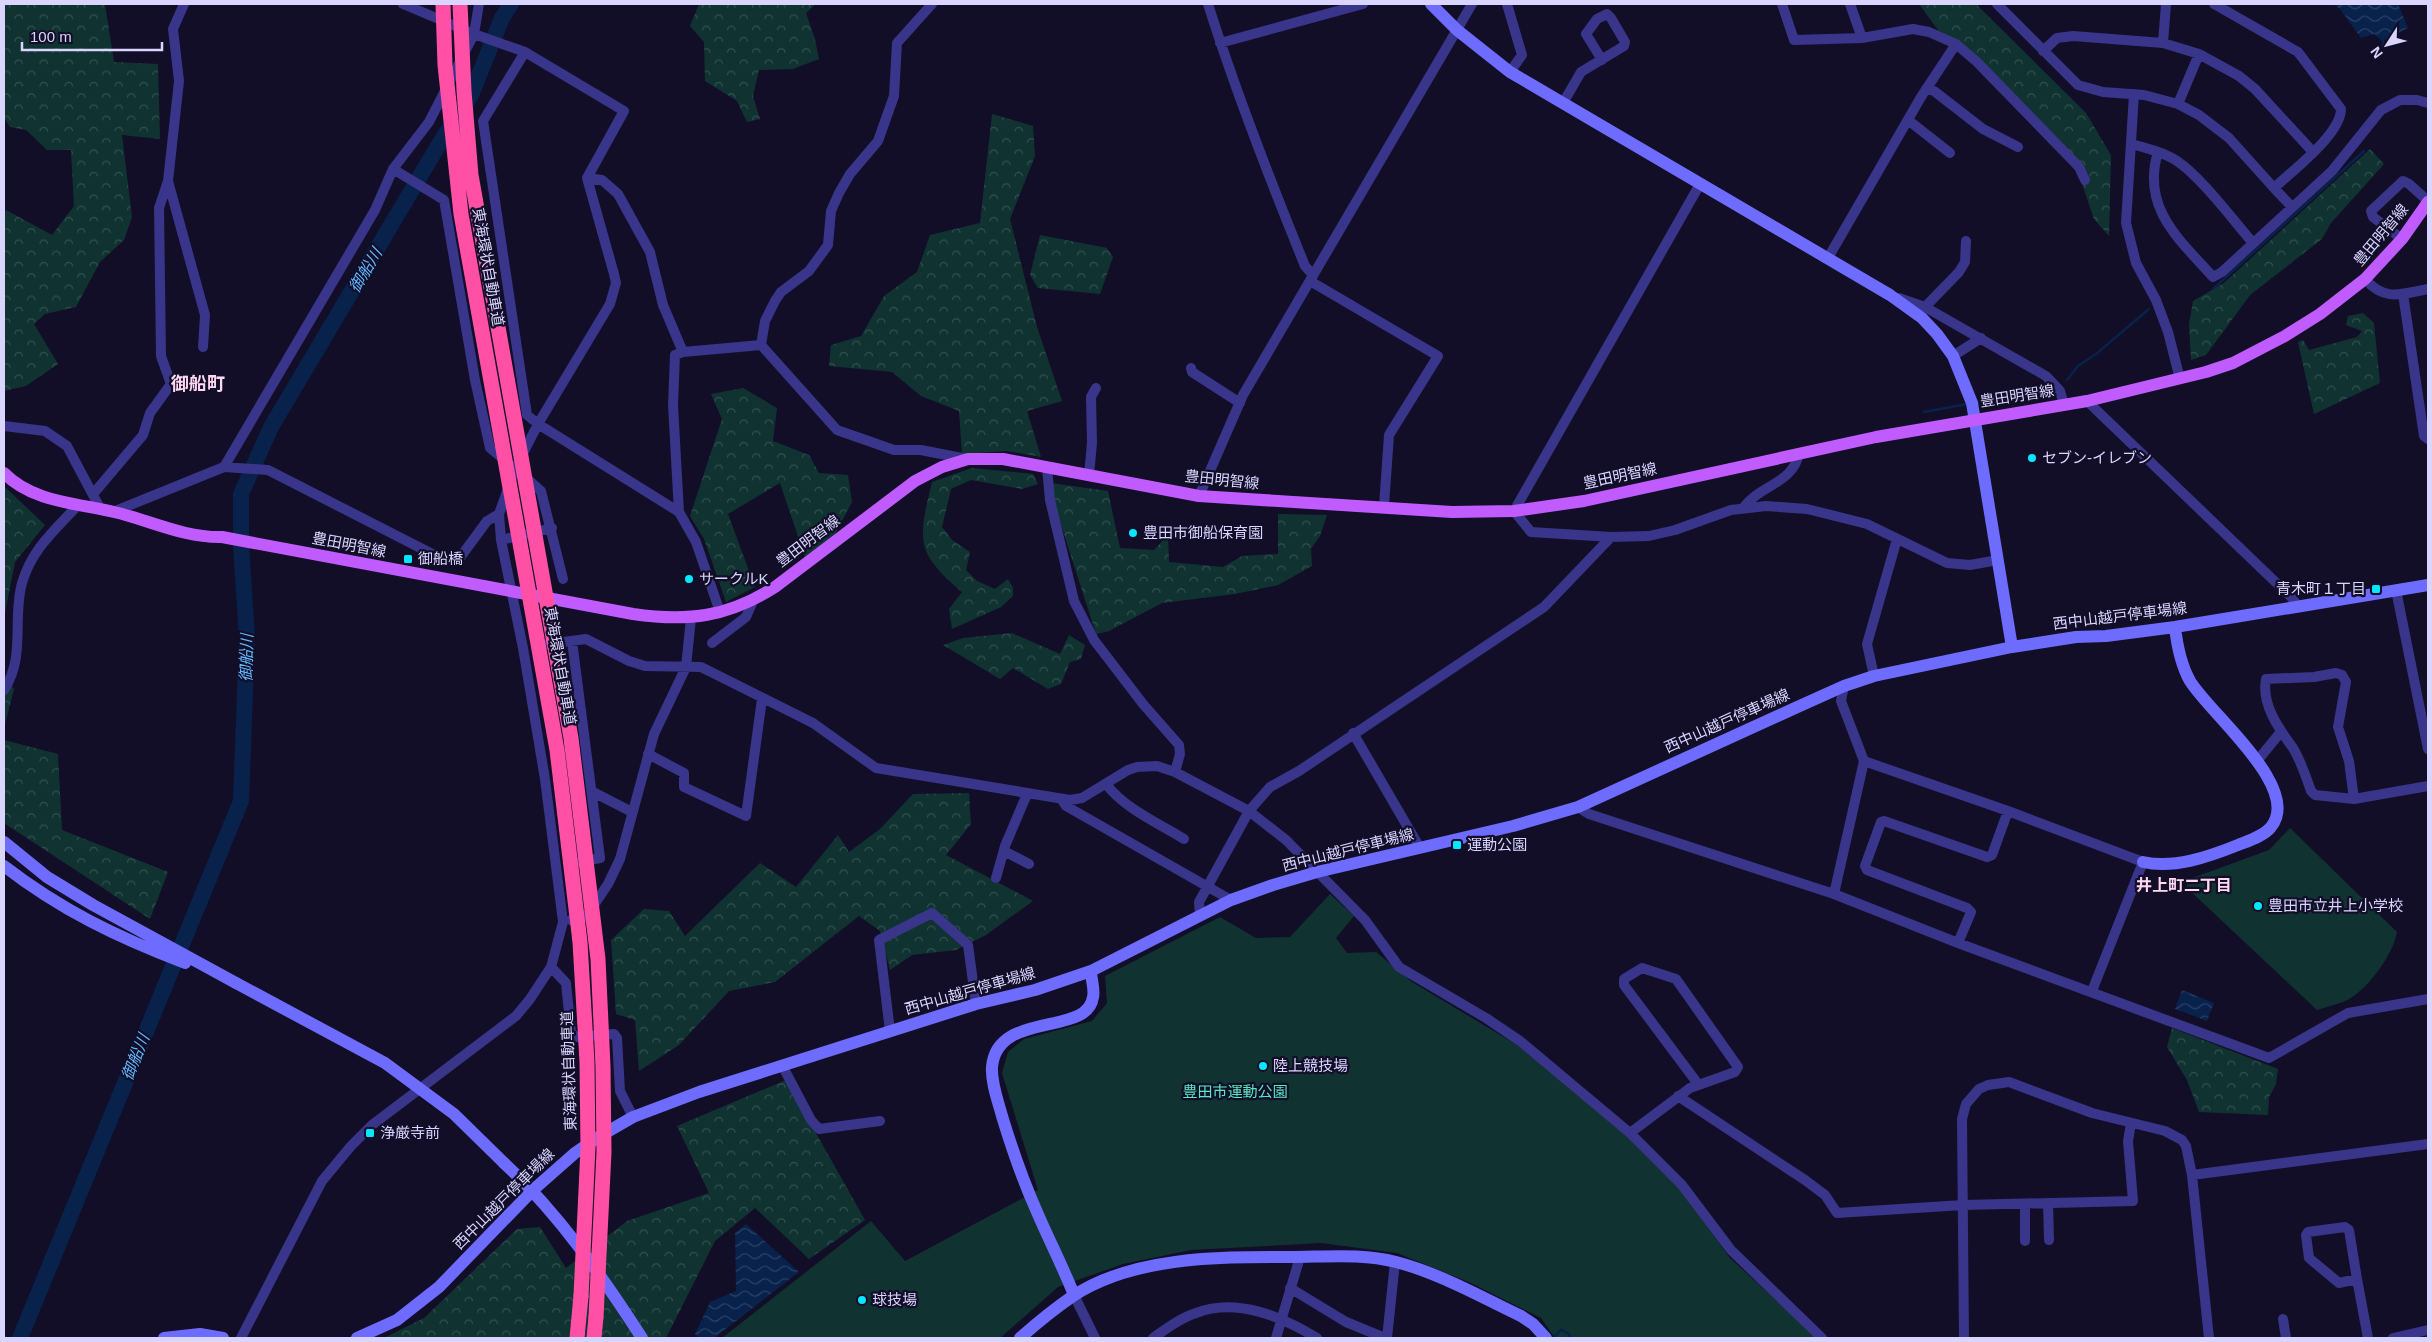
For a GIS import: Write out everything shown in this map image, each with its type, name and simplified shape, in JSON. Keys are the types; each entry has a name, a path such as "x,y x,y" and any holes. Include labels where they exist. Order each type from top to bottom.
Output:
{"highway":[{"name":"東海環状自動車道","path":"443,4 445,65 461,214 557,750 580,942 587,1062 588,1148 581,1296 577,1338"},
{"name":"東海環状自動車道","path":"460,4 464,91 471,175 570,728 598,959 603,1066 604,1152 594,1338"}],"main road":[{"name":"豊田明智線","path":"4,473 20,486 41,496 77,506 107,511 176,531 222,537 633,614 664,618 692,618 720,612 753,601 775,587 915,481 942,467 968,460 1003,459 1199,496 1384,506 1452,512 1514,511 1584,501 1799,453 1976,419 2087,401 2180,379 2233,363 2320,314 2365,279 2402,239 2428,201"}],"street":[{"path":"94,493 144,435 150,413 172,384 162,356 159,208 168,181 179,81 172,29 184,4"},
{"path":"241,1338 322,1181 351,1146 380,1119 516,1016 530,1000 551,967 563,922 545,779 523,648 501,540 499,514 515,469 538,424 610,304 614,292 614,274 587,178 624,111 525,52 477,35 429,9 403,4"},
{"path":"224,467 396,171 429,122 477,35 479,4"},
{"path":"761,345 765,321 778,296 809,271 828,245 831,235 831,211 839,193 850,174 878,141 892,103 896,87 895,57 897,43 932,4"},
{"path":"1208,4 1220,43 1301,258 1311,278 1438,356 1388,436 1384,506"},
{"path":"1220,43 1363,4"},
{"path":"1431,4 1457,30 1510,72 1890,294 1922,318 1937,334 1952,356 1972,402 2012,647"},
{"path":"1199,496 1240,403 1472,4"},
{"path":"1507,4 1522,55 1510,72"},
{"path":"1782,4 1794,40 1862,38 1913,29 1929,32 1956,44 2079,168 2085,180"},
{"path":"1850,4 1862,38"},
{"path":"1997,4 2072,80 2084,88 2103,92 2134,94 2178,104 2199,116 2229,138 2292,208"},
{"path":"2163,43 2166,4"},
{"path":"2214,4 2298,52 2341,109 2341,118 2313,152 2274,188"},
{"path":"2043,50 2057,38 2073,36 2163,43 2199,54 2239,76 2255,89 2313,152"},
{"path":"1828,258 1926,89 1956,44"},
{"path":"525,52 483,121 527,415 538,424 679,512"},
{"path":"2178,104 2199,54"},
{"path":"1562,102 1581,72 1602,60"},
{"path":"1926,89 1934,91 1983,129 2018,147"},
{"path":"2134,94 2126,223 2136,263 2156,300 2168,332 2180,379"},
{"path":"2158,152 2154,176 2159,208 2172,232 2213,277 2222,272 2332,171 2381,110 2400,100 2417,100 2428,103"},
{"path":"1908,120 1950,153"},
{"path":"2130,144 2158,152 2178,161 2192,174 2253,243"},
{"path":"396,171 444,200 490,448 541,491 552,528 563,579"},
{"path":"587,178 602,180 618,194 650,252 663,305 683,352"},
{"path":"168,181 205,315 203,347"},
{"path":"2402,239 2373,217 2371,211 2403,182 2409,184 2428,201"},
{"path":"1700,184 1514,511 1530,532 1611,537 1649,536 1675,530 1709,517 1743,508 1766,506 1802,509 1842,516 1866,524 1947,563 1970,565 1998,560"},
{"path":"451,233 497,217"},
{"path":"1925,308 1959,272 1965,262 1966,241"},
{"path":"2365,279 2375,290 2382,294 2402,294 2428,289"},
{"path":"1890,294 1925,308 2046,376 2060,391 2064,405"},
{"path":"2402,294 2424,436 2428,439"},
{"path":"1952,356 1981,338"},
{"path":"720,612 696,542 679,512 672,405 675,355 683,352 761,345"},
{"path":"761,345 837,430 894,450 921,450 968,460"},
{"path":"1191,368 1192,372 1240,403"},
{"path":"476,380 521,373"},
{"path":"1089,475 1092,443 1091,396 1096,388"},
{"path":"2087,401 2299,606"},
{"path":"4,426 45,430 68,446 94,493 107,511 224,467 268,470 444,560 459,559 487,520 499,514"},
{"path":"1743,508 1750,498 1793,471 1799,453"},
{"path":"1047,468 1050,500 1074,601 1094,640 1142,704 1179,745 1180,754 1175,772"},
{"path":"4,690 13,676 22,584 33,554 77,506"},
{"path":"501,540 552,528"},
{"path":"1200,915 1199,902 1207,886 1249,811 1270,787 1299,772 1354,733 1544,608 1611,537"},
{"path":"1874,676 1867,644 1898,539"},
{"name":"西中山越戸停車場線","path":"357,1338 397,1320 439,1287 534,1190 575,1153 600,1136 634,1118 699,1092 976,1004 1035,990 1091,971 1231,900 1318,872 1513,826 1578,807 1844,686 1874,676 2012,647 2076,637 2106,636 2175,627 2428,585"},
{"path":"2396,590 2428,749"},
{"path":"712,643 746,617 753,601"},
{"path":"563,922 586,917 608,884 620,859 648,754 661,716 686,667 692,618"},
{"path":"1864,761 2008,811 2142,862 2169,865 2233,847 2270,829 2279,808 2277,797 2268,777 2257,761 2190,680 2177,646 2175,627"},
{"path":"523,648 586,639 629,662 645,666 701,667 715,672 762,699 813,723 876,768 1062,800 1082,798 1137,767 1157,766 1175,772 1249,811 1286,840 1366,920 1399,967 1486,1018 1520,1041 1630,1133 1682,1184 1731,1250 1822,1338"},
{"path":"557,866 600,858 593,792 589,776 572,641"},
{"path":"2354,799 2349,762 2341,743 2338,727 2346,682 2342,675 2336,673 2314,677 2266,679 2264,688 2274,722 2280,733 2293,748 2311,791 2315,795 2354,799 2428,786"},
{"path":"1834,894 1864,761 1841,702 1844,686"},
{"path":"648,754 684,773 684,787 746,816 762,699"},
{"path":"1354,733 1420,848"},
{"path":"2257,761 2280,733"},
{"path":"545,779 589,776"},
{"path":"1106,784 1112,792 1139,812 1184,839"},
{"path":"593,792 632,812"},
{"path":"996,878 1004,851 1027,794"},
{"path":"1062,800 1066,806 1231,900"},
{"path":"1578,807 1589,814 1834,894 1958,943 2269,1058 2348,1013 2428,999"},
{"path":"1958,943 1971,912 1967,908 1867,870 1865,866 1881,822 1884,821 1987,857 1992,855 2008,811"},
{"path":"4,842 47,877 151,944"},
{"path":"1004,851 1029,864"},
{"path":"2092,991 2142,862"},
{"path":"4,866 69,912 151,944 236,983 385,1063 454,1114 534,1190 618,1301 642,1338"},
{"path":"890,1031 879,940 932,913 968,946 976,1004"},
{"path":"551,967 566,983 571,1034 576,1037 614,1034 617,1038 620,1091 634,1118"},
{"path":"1630,1133 1678,1096 1698,1084 1735,1072 1738,1067 1676,979 1642,968 1624,979 1624,985 1698,1084"},
{"path":"1091,971 1094,997 1090,1005 1083,1012 1072,1018 1018,1032 1000,1046 992,1068 995,1089 1013,1154 1074,1295 1095,1338"},
{"path":"782,1065 812,1120 819,1129 880,1121"},
{"path":"1964,1338 1961,1130 1963,1111 1970,1099 1984,1087 2009,1082 2092,1112 2165,1131 2182,1140 2186,1146 2192,1175 2209,1338"},
{"path":"1678,1096 1825,1195 1838,1212 1963,1205 2133,1202 2128,1141 2131,1123"},
{"path":"2192,1175 2428,1144"},
{"path":"2048,1203 2049,1240"},
{"path":"2025,1204 2025,1242"},
{"path":"2357,1279 2339,1283 2308,1258 2306,1235 2308,1232 2345,1227 2349,1230 2368,1338"},
{"path":"1020,1338 1074,1295 1108,1279 1159,1264 1211,1257 1347,1256 1395,1262 1439,1277 1521,1316 1533,1324 1546,1338"},
{"path":"1276,1338 1300,1257"},
{"path":"1290,1288 1346,1322 1386,1338 1395,1262"},
{"path":"1152,1338 1182,1319 1210,1309 1236,1308 1281,1318 1317,1338"},
{"path":"2283,1320 2286,1338"},
{"path":"2393,1338 2428,1330"},
{"path":"164,1338 200,1334 223,1338"}],"green space":[{"path":"4,4 105,4 114,62 158,64 160,139 122,135 132,217 124,240 100,262 76,307 45,314 34,324 58,364 26,386 4,391 4,212 6,210 52,235 74,206 71,150 47,150 26,130 10,127 4,118"},
{"path":"699,4 816,4 806,13 815,39 819,59 793,69 759,70 753,96 760,119 747,122 737,101 705,81 704,42 690,26"},
{"path":"1919,4 1976,4 2086,113 2111,155 2109,236 2094,219 2075,163 1987,69 1938,30"},
{"path":"992,114 1033,126 1035,156 1010,219 1037,327 1062,401 1027,411 1041,457 1007,451 962,454 959,411 921,396 892,372 829,366 831,345 861,336 884,296 917,272 930,235 980,223"},
{"path":"2370,149 2384,164 2331,223 2322,239 2250,295 2206,355 2191,360 2189,324 2193,301 2224,283"},
{"path":"1040,235 1107,248 1113,257 1100,294 1038,288 1030,275"},
{"path":"2363,313 2374,323 2380,383 2314,414 2298,342 2303,340 2309,350 2357,337 2362,331 2346,325 2348,316"},
{"path":"743,388 777,408 773,441 809,455 819,473 848,475 852,502 835,534 805,557 780,483 728,514 755,587 726,602 704,539 690,516 722,419 711,394"},
{"path":"972,468 1033,474 1038,484 1022,489 971,480 951,489 942,527 952,540 970,552 966,570 977,581 995,589 1008,579 1013,588 1013,596 1001,607 952,629 949,609 962,592 939,571 926,551 923,537 924,521 932,482"},
{"path":"1051,483 1108,491 1120,548 1154,550 1168,535 1169,562 1223,567 1242,556 1278,554 1278,514 1327,515 1320,536 1311,549 1312,566 1278,585 1235,594 1162,603 1109,631 1096,634 1054,503"},
{"path":"4,486 45,525 15,562 4,618"},
{"path":"1012,633 1060,654 1069,635 1085,645 1081,659 1070,662 1061,684 1048,689 1013,668 1000,679 943,645 963,638"},
{"path":"4,674 14,689 4,728"},
{"path":"4,740 58,754 62,830 168,872 150,919 4,823"},
{"path":"969,793 971,824 946,855 1033,901 986,935 956,950 912,955 890,970 880,931 859,916 775,982 729,991 679,1045 639,1071 635,1020 616,1014 611,940 644,909 669,911 685,936 760,863 796,887 838,835 849,852 880,829 913,794"},
{"path":"2290,828 2397,932 2384,962 2361,991 2343,1002 2317,1010 2187,888 2187,880 2269,850"},
{"name":"豊田市運動公園","path":"1330,894 1354,916 1336,938 1347,953 1376,952 1412,982 1517,1045 1632,1137 1685,1195 1729,1257 1817,1338 1555,1338 1541,1318 1471,1283 1397,1253 1321,1243 1191,1250 1123,1264 1058,1287 1000,1338 722,1338 871,1221 905,1261 1038,1190 1002,1073 1008,1052 1024,1039 1092,1021 1107,1003 1105,976 1220,917 1256,938 1290,937"},
{"path":"2172,1028 2278,1069 2276,1084 2269,1097 2268,1115 2199,1112 2187,1080 2167,1047"},
{"path":"786,1080 865,1220 809,1259 755,1208 715,1241 666,1338 384,1338 424,1318 517,1229 540,1227 566,1268 627,1221 709,1193 677,1126"}],"water":[{"path":"2333,4 2398,4 2408,28 2382,41 2374,34 2361,38 2340,9"},
{"path":"2182,990 2214,1003 2207,1021 2175,1009"},
{"path":"746,1224 799,1272 714,1338 699,1338 695,1334 710,1302 736,1291 735,1233"}],"waterway":[{"name":"御船川","path":"20,1338 241,801 247,638 241,545 241,494 271,427 441,141 471,95 502,18 511,4"},
{"path":"2383,38 2383,51"},
{"path":"2213,289 2364,151"},
{"path":"2067,380 2078,366 2096,354 2149,309"},
{"path":"1975,403 2044,392"},
{"path":"1924,412 1967,404"},
{"path":"1553,1338 1561,1330 1568,1333 1571,1338"}],"place":[{"name":"セブン-イレブン","path":"2032,458"},
{"name":"豊田市御船保育園","path":"1133,533"},
{"name":"御船橋","path":"408,559"},
{"name":"サークルK","path":"689,579"},
{"name":"青木町１丁目","path":"2376,589"},
{"name":"運動公園","path":"1457,845"},
{"name":"豊田市立井上小学校","path":"2258,906"},
{"name":"陸上競技場","path":"1263,1066"},
{"name":"浄厳寺前","path":"370,1133"},
{"name":"球技場","path":"862,1300"}],"district":[{"name":"御船町","path":"198,384"},
{"name":"井上町二丁目","path":"2184,885"}]}
